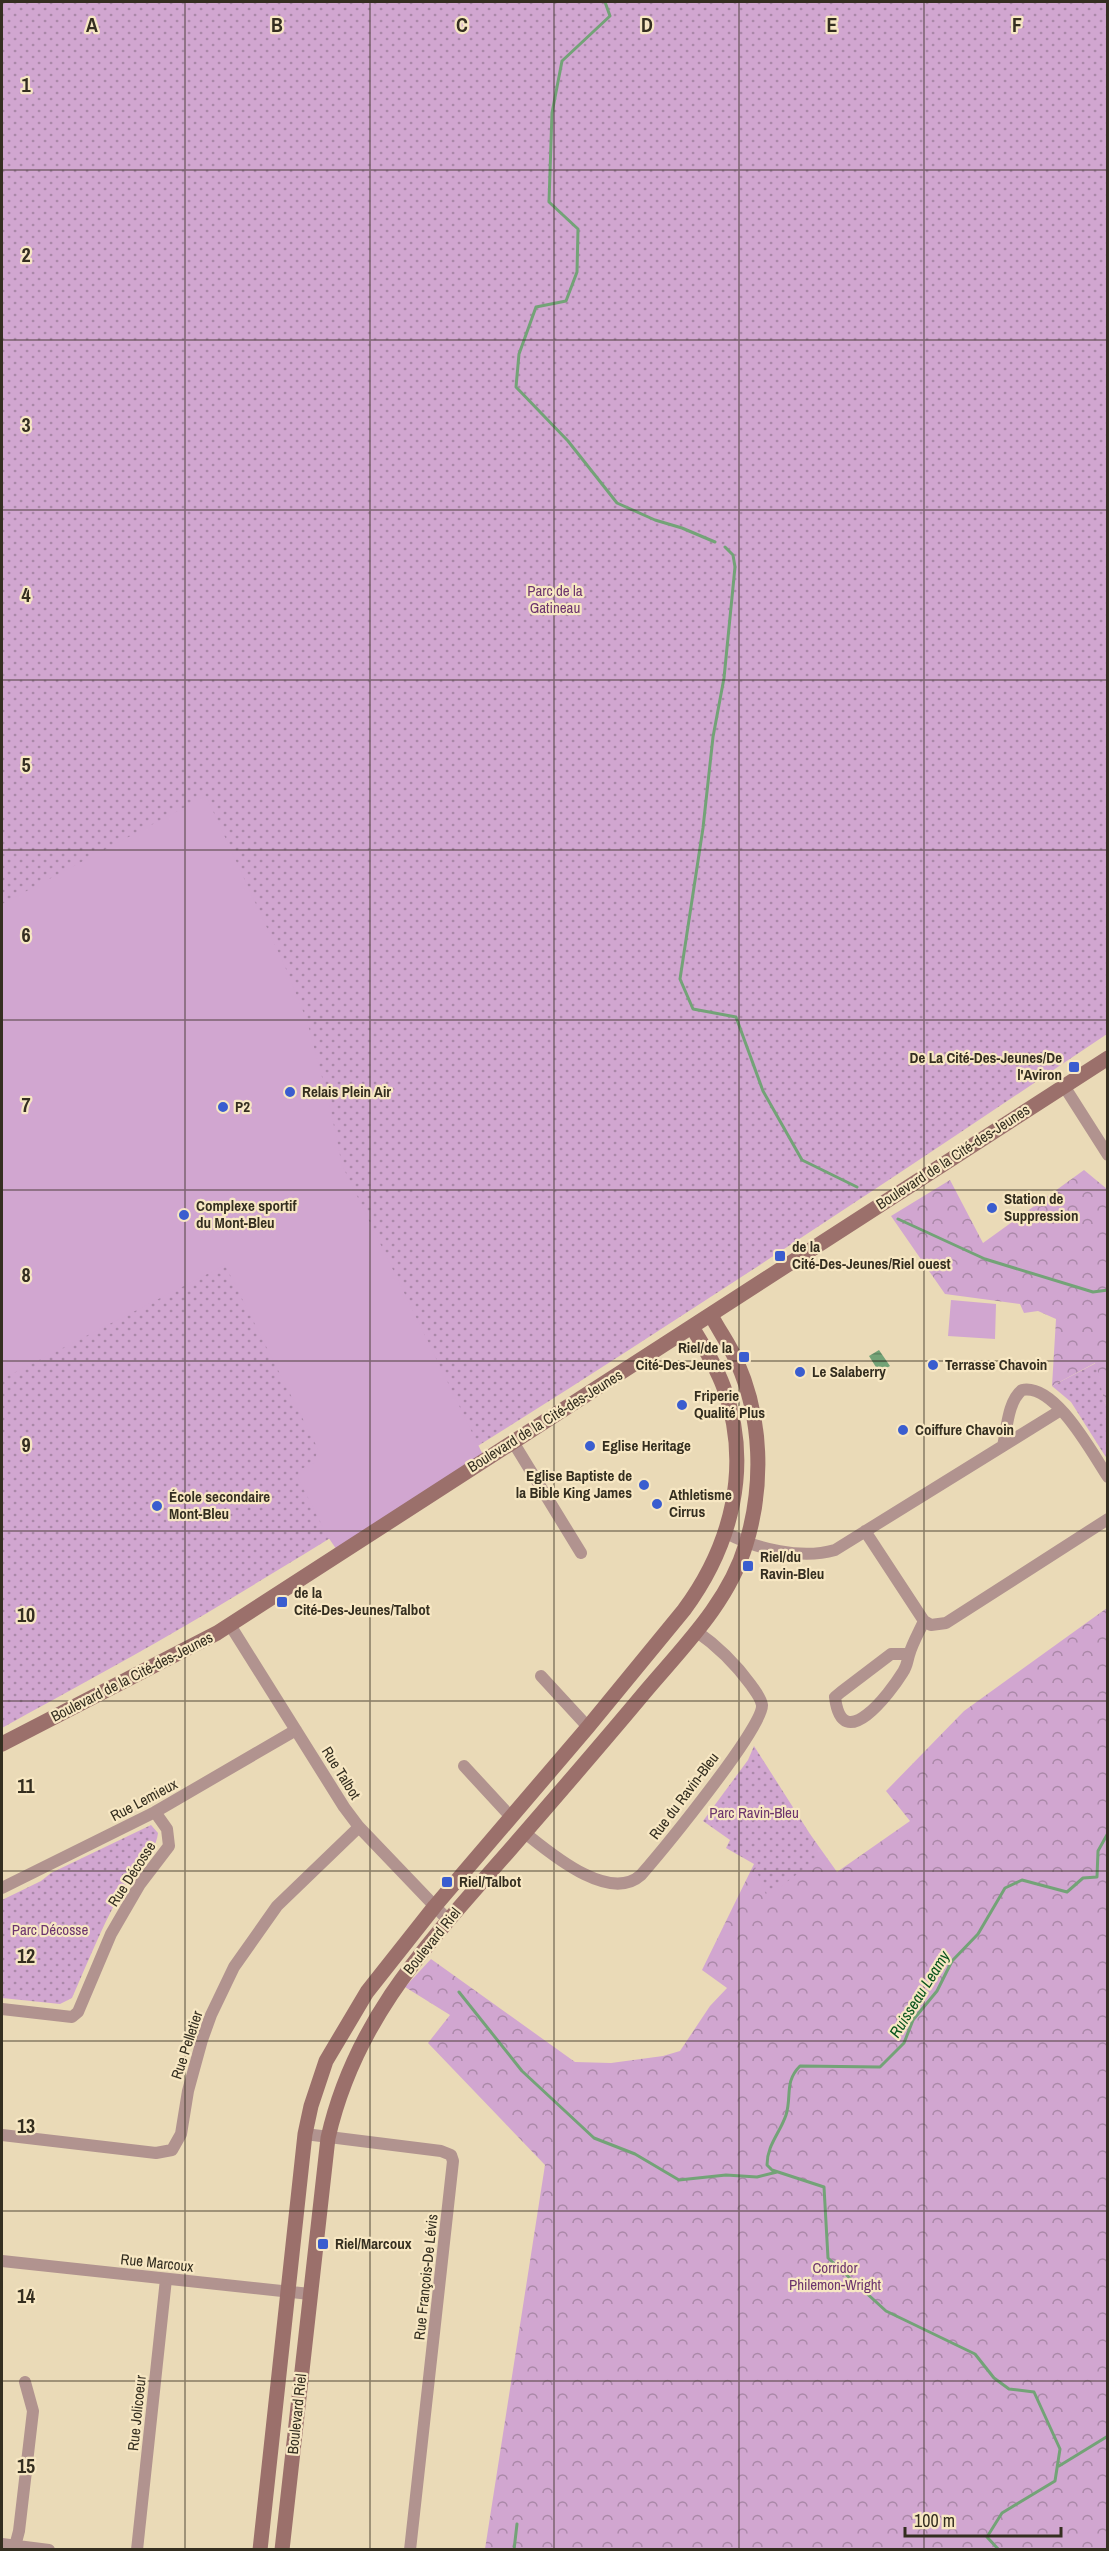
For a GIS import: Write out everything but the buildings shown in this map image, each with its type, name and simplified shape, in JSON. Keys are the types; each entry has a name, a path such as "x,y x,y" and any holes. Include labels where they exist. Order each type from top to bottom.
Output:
{"street":[{"name":"Boulevard de la Cité-des-Jeunes","path":"2,1744 190,1649 230,1625 1107,1058"},
{"path":"1064,1086 1107,1155"},
{"name":"Boulevard Riel","path":"282,2550 328,2138 342,2085 362,2042 394,1989 448,1920 696,1631 726,1589 746,1544 756,1502 758,1476 755,1425 751,1400 737,1361 711,1315"},
{"name":"Boulevard Riel","path":"260,2550 305,2134 317,2085 339,2037 367,1992 435,1906 588,1727 693,1598 717,1557 726,1533 736,1476 734,1423 718,1372 692,1327"},
{"path":"1003,1446 1013,1402 1022,1389 1036,1390 1061,1410 1107,1477"},
{"path":"726,1533 746,1544 812,1554 835,1550 1061,1410"},
{"path":"513,1442 581,1553"},
{"path":"865,1531 924,1621 931,1625 946,1623 1107,1519"},
{"path":"909,1654 891,1654 841,1692 836,1697 840,1716 848,1722 860,1722 867,1716 903,1673 924,1621"},
{"name":"Rue Talbot","path":"230,1625 344,1807 359,1827 448,1920"},
{"name":"Rue du Ravin-Bleu","path":"525,1833 561,1862 578,1872 616,1883 631,1881 641,1875 699,1804 755,1725 762,1711 760,1698 737,1665 728,1655 696,1631"},
{"path":"540,1676 588,1727"},
{"name":"Rue Lemieux","path":"2,1888 155,1812 296,1730"},
{"path":"464,1766 511,1817"},
{"name":"Rue Décosse","path":"2,2009 72,2016 78,2012 111,1935 140,1884 169,1846 167,1829 155,1812"},
{"name":"Rue Pelletier","path":"2,2135 156,2152 172,2150 181,2134 188,2091 201,2040 234,1967 277,1906 359,1827"},
{"name":"Rue François-De Lévis","path":"305,2134 441,2151 450,2155 453,2161 410,2550"},
{"name":"Rue Marcoux","path":"2,2261 310,2294"},
{"name":"Rue Jolicoeur","path":"137,2550 166,2279"},
{"path":"14,2548 19,2531 33,2411 25,2382"},
{"path":"2,2544 14,2548 49,2550"}],"green space":[{"name":"Parc de la Gatineau","path":"2,2 1107,2 1107,1034 885,1183 435,1473 207,1613 2,1728"},
{"name":"Complexe sportif du Mont-Bleu","path":"206,796 286,969 307,1021 330,1107 342,1165 485,1459 339,1553 328,1537 298,1478 299,1470 314,1463 318,1449 225,1265 2,1379 2,904"},
{"path":"1084,1170 1107,1189 1107,1406 1095,1363 1052,1386 1056,1319 1038,1311 1024,1313 1020,1304 945,1294 891,1216 950,1180 983,1243"},
{"path":"951,1300 996,1304 995,1339 948,1336"},
{"path":"1096,1363 1107,1406 1107,1459 1071,1402 1052,1386"},
{"name":"Corridor Philemon-Wright","path":"1107,1608 1107,2549 485,2549 545,2165 428,2043 450,2015 405,1987 431,1959 575,2062 611,2063 663,2056 680,2051 710,2006 727,1988 702,1970 754,1864 810,1834 837,1872 910,1821 886,1791 964,1711"},
{"name":"Parc Ravin-Bleu","path":"754,1746 810,1834 817,1859 767,1897 754,1864 726,1848 730,1840 703,1821 748,1760"},
{"name":"Parc Décosse","path":"151,1825 158,1833 156,1842 148,1858 119,1896 72,1998 60,2004 2,1998 2,1900 41,1881 51,1873"}],"shaded area":[{"path":"879,1350 890,1366 879,1372 869,1356"}],"waterway":[{"path":"605,2 610,16 562,61 552,113 549,202 578,229 577,272 566,301 536,307 519,354 516,387 568,441 617,503 715,542"},
{"path":"725,547 733,555 735,567 724,678 713,737 703,828 680,979 693,1009 736,1017 763,1091 802,1160 857,1187"},
{"path":"898,1219 985,1259 1093,1292 1108,1290"},
{"name":"Ruisseau Leamy","path":"999,2550 987,2537 1002,2513 1055,2481 1060,2449 1034,2392 1009,2389 994,2378 975,2354 886,2311 828,2258 824,2187 772,2170 767,2165 768,2158 771,2145 786,2115 792,2078 800,2066 880,2067 904,2043 913,2020 937,1991 952,1961 978,1934 1005,1888 1022,1880 1067,1892 1083,1878 1097,1877 1098,1851 1108,1833"},
{"path":"459,1992 522,2071 594,2138 635,2154 679,2180 726,2175 757,2177 777,2172"},
{"path":"1059,2466 1108,2436"},
{"path":"514,2550 517,2524"}],"place":[{"name":"De La Cité-Des-Jeunes/De l'Aviron","path":"1074,1067"},
{"name":"Relais Plein Air","path":"290,1092"},
{"name":"P2","path":"223,1107"},
{"name":"Station de Suppression","path":"992,1208"},
{"name":"Complexe sportif du Mont-Bleu","path":"184,1215"},
{"name":"de la Cité-Des-Jeunes/Riel ouest","path":"780,1256"},
{"name":"Riel/de la Cité-Des-Jeunes","path":"744,1357"},
{"name":"Terrasse Chavoin","path":"933,1365"},
{"name":"Le Salaberry","path":"800,1372"},
{"name":"Friperie Qualité Plus","path":"682,1405"},
{"name":"Coiffure Chavoin","path":"903,1430"},
{"name":"Eglise Heritage","path":"590,1446"},
{"name":"Eglise Baptiste de la Bible King James","path":"644,1485"},
{"name":"Athletisme Cirrus","path":"657,1504"},
{"name":"École secondaire Mont-Bleu","path":"157,1506"},
{"name":"Riel/du Ravin-Bleu","path":"748,1566"},
{"name":"de la Cité-Des-Jeunes/Talbot","path":"282,1602"},
{"name":"Riel/Talbot","path":"447,1882"},
{"name":"Riel/Marcoux","path":"323,2244"}]}
